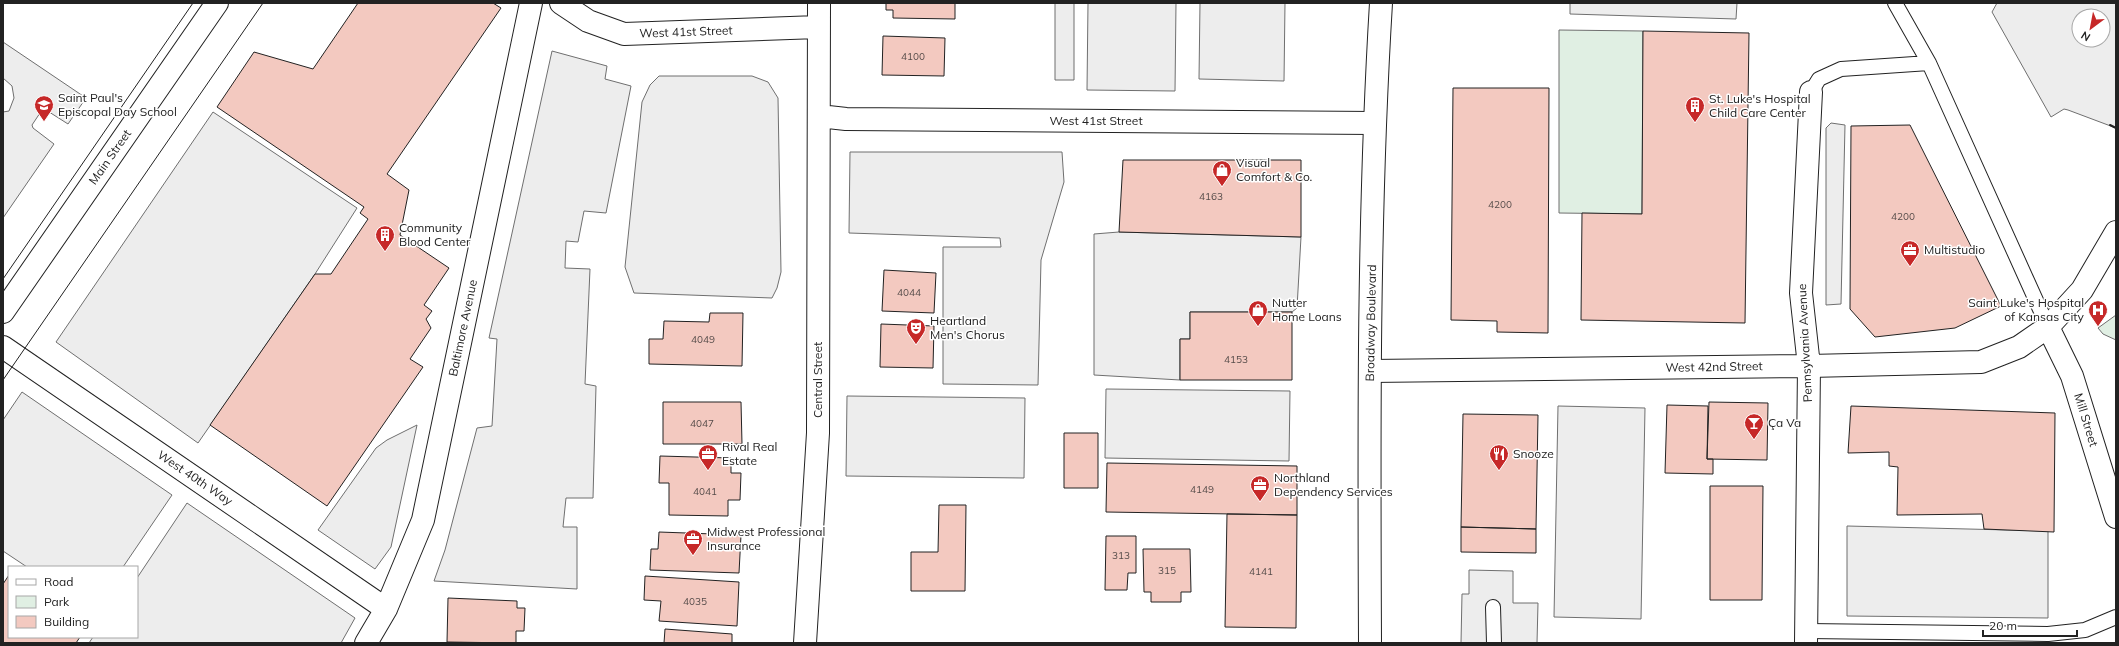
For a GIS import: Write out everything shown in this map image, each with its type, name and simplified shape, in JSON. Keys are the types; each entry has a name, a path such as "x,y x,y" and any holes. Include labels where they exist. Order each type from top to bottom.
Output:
{"street":[{"name":"Main Street","path":"3,312 217,3"},
{"name":"Baltimore Avenue","path":"366,643 386,609 423,520 531,3"},
{"name":"West 41st Street","path":"561,3 588,21 624,34 818,27"},
{"path":"819,3 819,116"},
{"name":"Broadway Boulevard","path":"1370,643 1370,371 1374,123 1381,3"},
{"name":"Pennsylvania Avenue","path":"1806,637 1809,366 1801,293 1810,92"},
{"name":"West 41st Street","path":"819,116 846,119 1374,123"},
{"name":"Central Street","path":"805,643 818,433 819,116"},
{"name":"West 42nd Street","path":"1370,371 1809,366 1981,362 2019,348 2048,327 2082,290 2116,232"},
{"name":"Mill Street","path":"2048,327 2072,376 2116,517"},
{"name":"West 40th Way","path":"3,347 386,609"}],"lane":[{"path":"1895,3 1929,63 2048,327"},
{"path":"1810,92 1820,79 1841,70 1929,63"},
{"path":"1493,607 1494,643"},
{"path":"1806,637 2048,634 2085,630 2116,617"}],"green space":[{"path":"1559,30 1643,31 1642,214 1559,213"},
{"path":"2116,315 2116,340 2103,334 2098,328"}],"shaded area":[{"path":"1055,3 1074,3 1074,80 1055,80"},
{"path":"1088,3 1176,3 1175,91 1087,90"},
{"path":"1200,3 1285,3 1284,81 1199,79"},
{"path":"1570,3 1737,3 1736,19 1570,14"},
{"path":"1997,3 2116,3 2116,128 2064,109 2051,117 1992,12"},
{"path":"3,42 86,98 68,124 46,110 40,113 32,125 33,128 54,144 3,218 3,112 9,111 14,98 12,86 3,78"},
{"path":"552,51 607,66 605,79 631,86 606,213 584,211 578,242 566,241 565,268 590,269 585,384 596,386 593,498 566,498 563,527 577,527 577,589 434,581 445,550 477,428 492,426 497,339 489,338"},
{"path":"659,76 752,76 768,82 778,98 781,272 777,288 772,298 634,293 625,267 642,102 650,85"},
{"path":"213,112 357,208 315,274 198,443 56,342"},
{"path":"1831,123 1845,125 1841,304 1826,305 1826,128"},
{"path":"850,152 1062,152 1064,182 1041,260 1038,385 943,384 943,247 1001,247 1000,238 849,233"},
{"path":"1119,232 1301,237 1297,308 1292,312 1190,312 1190,339 1180,339 1180,380 1094,375 1094,234"},
{"path":"1106,389 1290,391 1289,461 1105,458"},
{"path":"22,392 172,495 124,566 26,566 3,551 3,420"},
{"path":"847,396 1025,398 1024,478 846,476"},
{"path":"1558,406 1645,408 1641,619 1554,617"},
{"path":"417,425 391,547 375,569 318,530 376,448 387,440"},
{"path":"187,503 355,618 341,643 89,643 92,638 138,638 138,576"},
{"path":"1847,526 2048,531 2048,618 1847,616"},
{"path":"1469,570 1513,571 1513,603 1538,603 1537,643 1461,643 1462,594 1469,594"}],"building":[{"name":"Community Blood Center","path":"358,3 493,3 501,8 387,174 409,190 400,235 449,268 424,305 432,311 426,319 431,328 410,359 423,367 327,506 210,425 315,274 331,274 368,219 360,213 364,207 217,107 254,52 313,69"},
{"path":"886,3 955,3 955,19 893,18 893,10 886,10"},
{"name":"St. Luke's Hospital Child Care Center","path":"1643,31 1749,33 1745,323 1581,320 1582,213 1642,214"},
{"path":"883,36 945,38 944,76 882,75"},
{"path":"1453,88 1549,88 1548,333 1497,332 1497,321 1451,320"},
{"path":"1910,125 2001,306 1955,328 1875,337 1850,309 1851,126"},
{"path":"1123,160 1301,160 1301,237 1119,232"},
{"path":"884,270 936,273 934,313 882,311"},
{"path":"1190,312 1292,312 1292,380 1180,380 1180,339 1190,339"},
{"path":"710,313 743,313 742,366 649,364 649,339 663,339 664,321 709,322"},
{"path":"881,324 934,326 933,368 880,367"},
{"path":"663,402 741,402 742,444 663,444"},
{"path":"1709,402 1768,403 1767,460 1707,459"},
{"path":"1667,405 1708,406 1707,459 1713,459 1713,474 1665,473"},
{"path":"1851,406 2055,413 2054,532 1984,529 1982,514 1897,515 1898,467 1889,466 1889,452 1848,453"},
{"name":"Snooze","path":"1463,414 1538,415 1536,529 1461,527"},
{"path":"1064,433 1098,433 1098,488 1064,488"},
{"path":"660,456 731,458 731,473 741,473 740,500 728,500 728,516 669,515 669,483 659,483"},
{"path":"1107,463 1297,466 1297,515 1106,512"},
{"path":"1710,486 1763,486 1762,600 1710,600"},
{"path":"939,505 966,505 965,591 911,591 911,552 938,552"},
{"path":"1227,514 1297,515 1296,628 1225,627"},
{"path":"1461,527 1536,529 1536,553 1461,552"},
{"path":"659,532 741,535 739,573 650,570 651,549 658,549"},
{"path":"1106,536 1136,536 1136,573 1128,573 1127,590 1105,590"},
{"path":"1143,549 1190,549 1191,592 1181,592 1181,602 1151,602 1151,592 1144,592"},
{"path":"8,576 8,638 79,638 76,643 3,643 3,584"},
{"path":"645,576 739,582 737,626 659,621 661,601 644,600"},
{"path":"448,598 517,601 517,608 525,608 524,631 516,631 516,643 447,642"},
{"path":"665,629 732,634 732,643 664,643"}],"tram line":[{"path":"3,279 193,3"},
{"path":"3,380 263,3"}],"wall":[{"path":"2110,125 2116,128"}],"place":[{"name":"Saint Paul's Episcopal Day School","path":"44,122"},
{"name":"St. Luke's Hospital Child Care Center","path":"1695,123"},
{"name":"Visual Comfort & Co.","path":"1222,187"},
{"name":"Community Blood Center","path":"385,252"},
{"name":"Multistudio","path":"1910,267"},
{"name":"Nutter Home Loans","path":"1258,327"},
{"name":"Saint Luke's Hospital of Kansas City","path":"2098,327"},
{"name":"Heartland Men's Chorus","path":"916,345"},
{"name":"Ça Va","path":"1754,440"},
{"name":"Rival Real Estate","path":"708,471"},
{"name":"Snooze","path":"1499,471"},
{"name":"Northland Dependency Services","path":"1260,502"},
{"name":"Midwest Professional Insurance","path":"693,556"}]}
